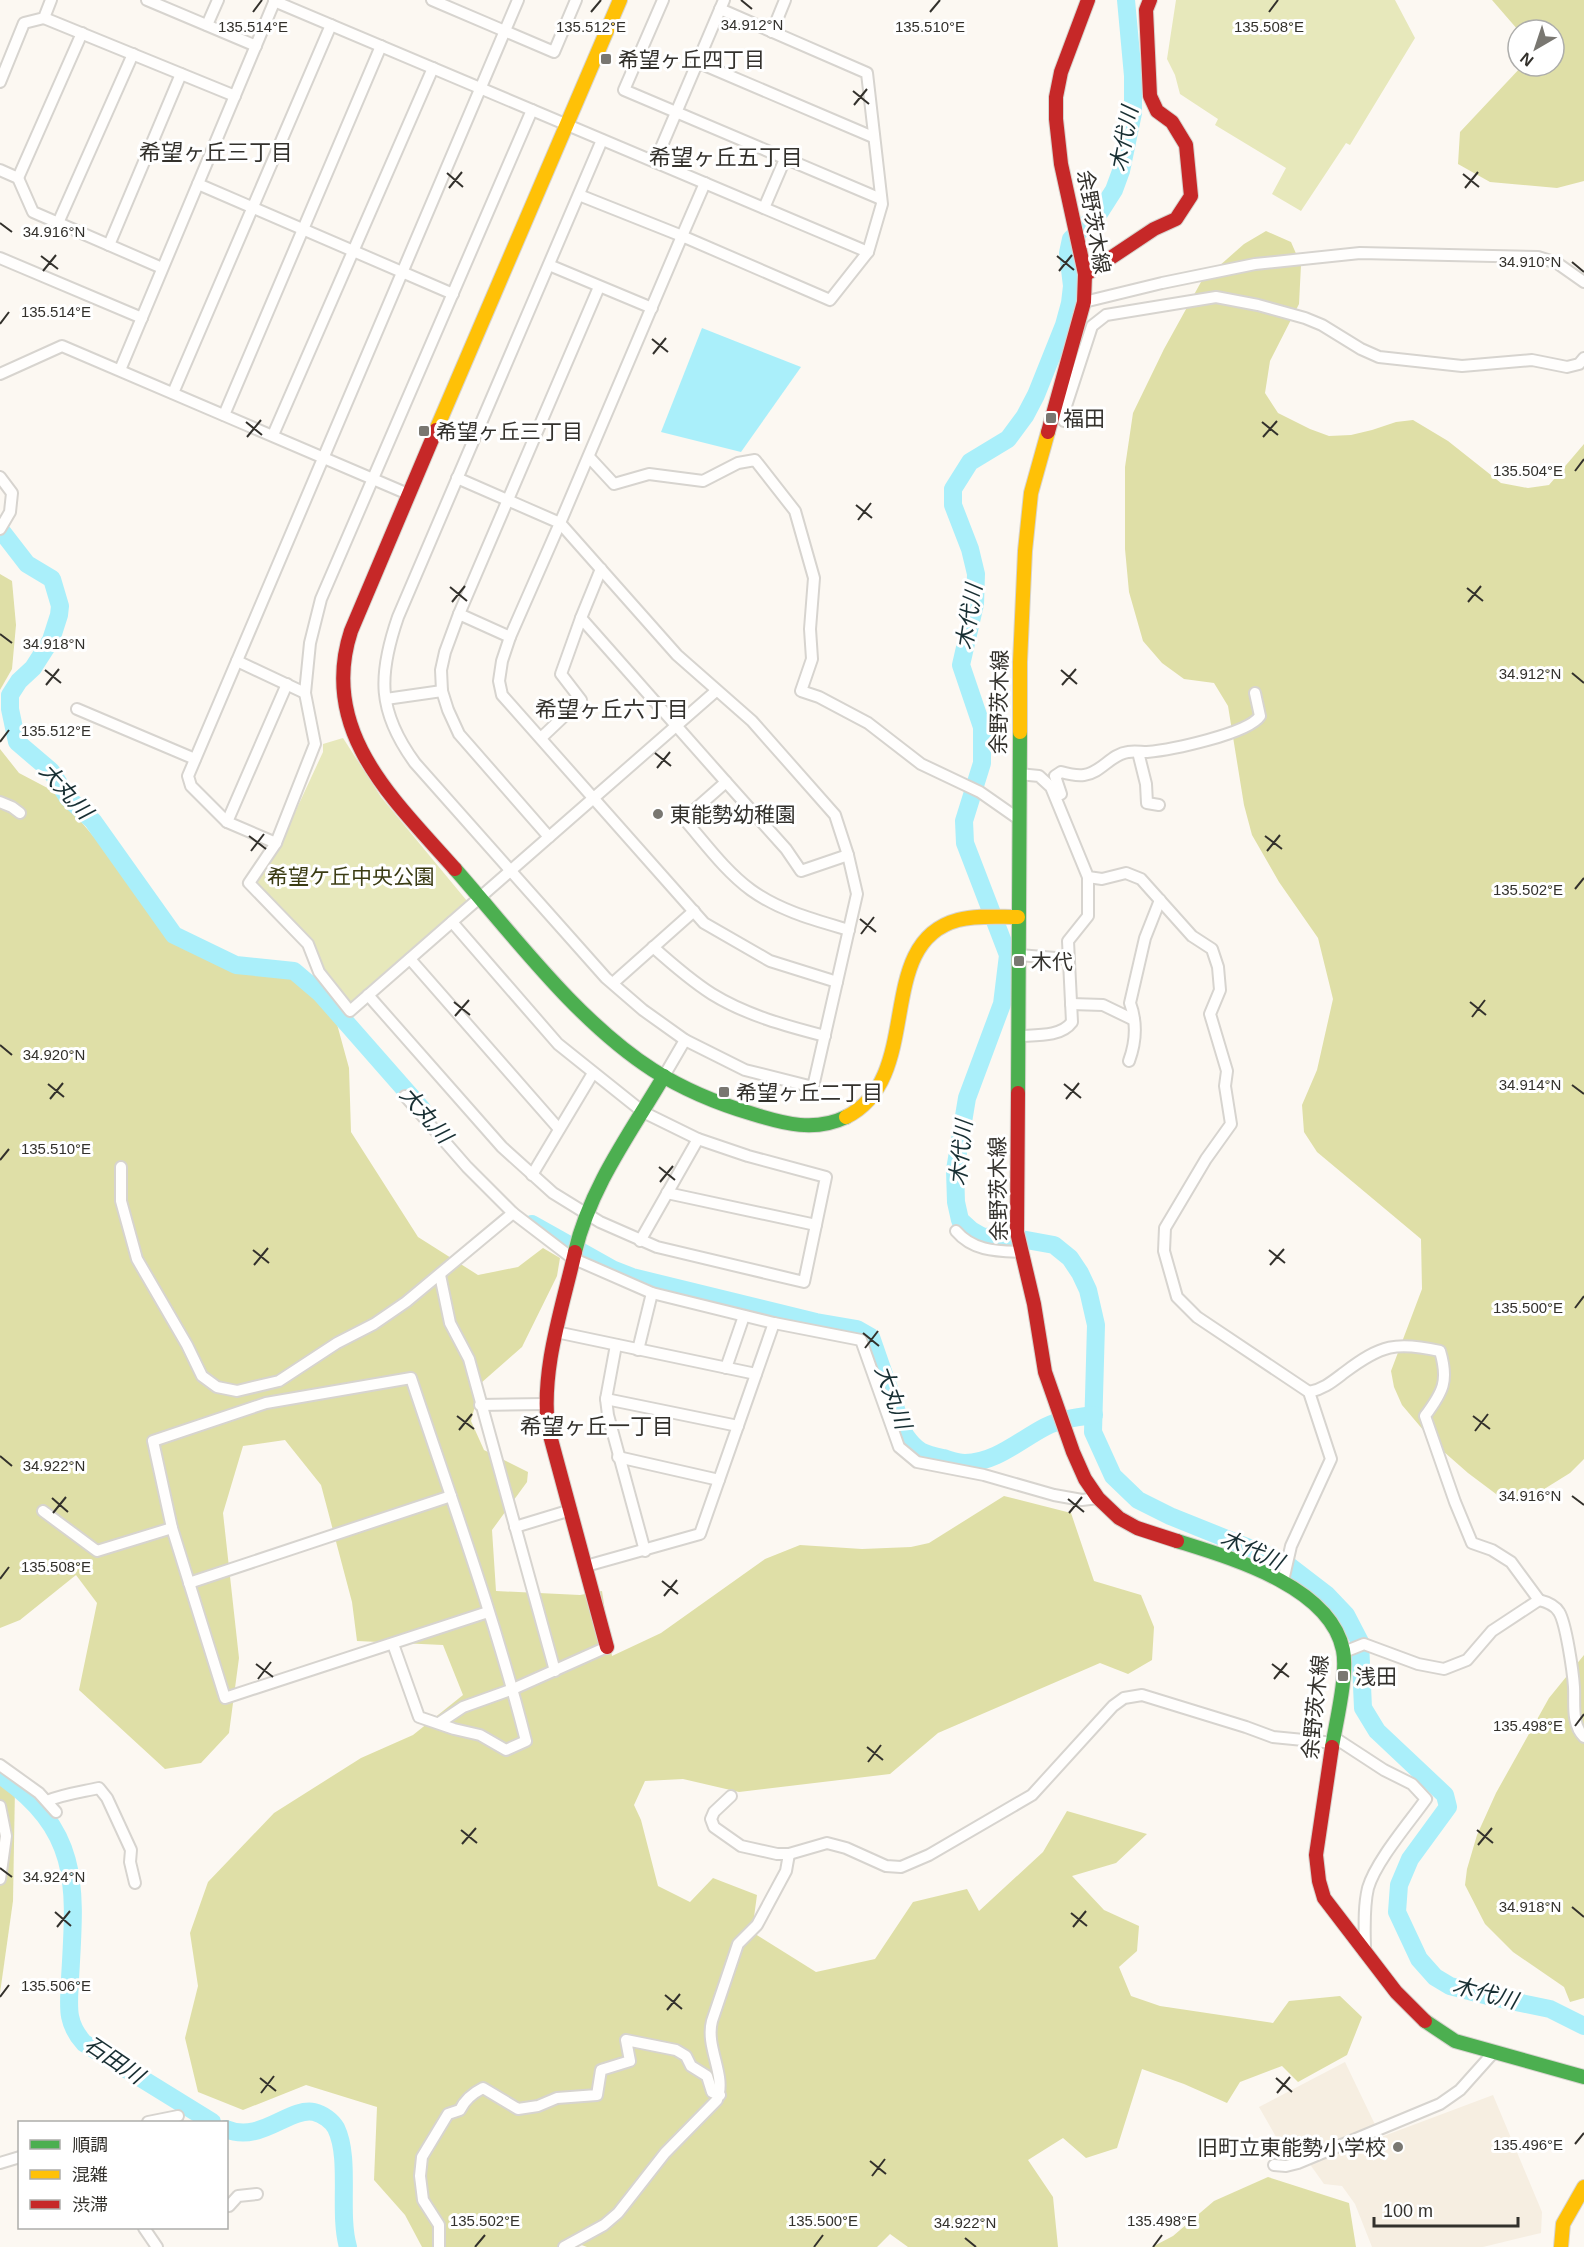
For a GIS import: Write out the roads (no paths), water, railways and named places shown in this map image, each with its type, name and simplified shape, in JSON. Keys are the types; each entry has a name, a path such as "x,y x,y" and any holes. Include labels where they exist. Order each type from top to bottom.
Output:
{"street":[{"path":"44,18 51,0"},
{"path":"147,0 256,46"},
{"path":"207,25 218,0"},
{"path":"120,370 275,0 868,252"},
{"path":"432,0 457,5 504,31 554,52 576,0"},
{"path":"276,843 227,822 191,786 188,776 518,0"},
{"path":"620,0 361,604 346,648 343,686 344,705 353,736 366,762 384,788 576,1006 599,1028 664,1076 751,1113 803,1126 823,1125 848,1117 868,1102 880,1088 889,1069 909,976 919,949 928,937 961,917 1015,917"},
{"path":"663,0 624,90 881,199"},
{"path":"772,32 785,0"},
{"name":"余野茨木線","path":"1088,0 1061,71 1055,122 1058,148 1085,275 1084,302 1036,471 1028,512 1020,662 1020,820 1015,917 1019,955 1017,1232 1019,1249 1034,1304 1045,1372 1085,1479 1098,1498 1119,1518 1137,1528 1215,1553 1283,1581 1306,1596 1336,1628 1344,1652 1334,1740 1316,1856 1324,1898 1365,1953 1414,2012 1455,2041 1584,2077"},
{"path":"1085,275 1154,229 1176,219 1183,212 1191,196 1186,145 1172,122 1158,111 1150,96 1146,10 1150,0"},
{"path":"579,195 682,236 830,300 868,252 882,204 867,72 772,32 722,5 655,162"},
{"path":"0,82 24,23 44,18 235,96"},
{"path":"172,393 331,25"},
{"path":"18,178 82,33"},
{"path":"224,415 381,46"},
{"path":"58,223 133,54"},
{"path":"697,62 873,136"},
{"path":"273,435 433,68"},
{"path":"109,245 182,74"},
{"path":"532,110 321,598 310,643 305,693 315,744 276,843 249,883 308,944 318,972 350,1011 716,691"},
{"path":"457,478 560,523 677,655 752,721 835,815 857,894 813,1087 746,1070 685,1040 643,1010 613,983 410,756 395,732 386,699 385,662 391,639 457,478 602,140"},
{"path":"764,208 786,159"},
{"path":"0,170 18,178 33,212 162,268"},
{"path":"198,183 453,294"},
{"path":"705,183 510,637 499,673 502,695 542,737 704,924 770,962 837,982"},
{"path":"1084,302 1255,264 1360,253 1538,257 1557,263 1584,282"},
{"path":"0,258 142,318"},
{"path":"549,265 651,308"},
{"path":"549,837 459,734 442,691 441,670 459,614 599,286"},
{"path":"1064,422 1065,409 1092,326 1106,315 1216,297 1258,305 1305,318 1379,357 1462,366 1532,360 1567,367 1578,364 1584,358"},
{"path":"0,374 62,346 408,494"},
{"path":"589,456 614,484 649,474 703,481 738,463 756,460 795,511 814,578 810,629 812,659 801,691 819,697 868,723 921,764 964,783 1020,820"},
{"path":"0,477 12,493 10,512 1,528"},
{"path":"542,737 581,700 561,674 601,569"},
{"path":"459,614 510,637"},
{"path":"581,618 786,849 801,871 848,855"},
{"path":"237,661 305,693"},
{"path":"227,822 287,684"},
{"path":"386,699 442,691"},
{"path":"1062,813 1061,795 1055,776 1058,773 1086,775 1094,773 1112,759 1126,752 1192,745 1241,728 1260,716 1255,693"},
{"path":"77,709 195,759"},
{"path":"1138,752 1146,784 1147,803 1159,805"},
{"path":"1019,774 1039,776 1051,787 1088,877 1088,916 1068,941 1072,1022 1067,1029 1059,1032 1019,1036"},
{"path":"726,782 684,819 730,872 752,891 785,909 849,930"},
{"path":"0,802 20,813"},
{"path":"1088,877 1102,879 1126,873 1141,879 1192,936 1212,949 1218,967 1220,990 1210,1014 1227,1071 1225,1086 1232,1124 1206,1160 1166,1228 1164,1251 1177,1297 1197,1317 1309,1392 1331,1459 1291,1546 1283,1581"},
{"path":"1129,1060 1135,1045 1134,1020 1130,1003 1145,938 1160,900"},
{"path":"613,983 694,911"},
{"path":"368,995 502,1147 553,1193 600,1222 657,1247 804,1282 826,1177 748,1156 698,1139 643,1112 558,1044 452,922"},
{"path":"653,947 681,972 722,999 779,1024 825,1036"},
{"path":"1019,955 1068,959"},
{"path":"410,958 559,1129"},
{"path":"1071,1004 1103,1005 1134,1020"},
{"path":"440,1723 463,1707 513,1689 607,1647 548,1428 545,1404 547,1373 585,1213 685,1040"},
{"path":"532,1175 593,1073"},
{"path":"405,1096 467,1167 513,1213 574,1252 652,1293 774,1323 861,1340 899,1447 917,1462 984,1474 1054,1495 1082,1500 1098,1498"},
{"path":"640,1240 698,1139"},
{"path":"121,1167 121,1201 137,1259 187,1345 202,1376 217,1387 237,1391 279,1381 337,1343 374,1324 440,1275 513,1213"},
{"path":"667,1193 816,1225"},
{"path":"956,1231 970,1245 993,1251 1019,1249"},
{"path":"440,1275 450,1323 469,1359 555,1671"},
{"path":"638,1350 652,1293"},
{"path":"726,1368 744,1316"},
{"path":"586,1566 700,1534 774,1323"},
{"path":"556,1332 756,1374"},
{"path":"616,1345 606,1399 608,1415 645,1551"},
{"path":"1309,1392 1322,1389 1384,1347 1417,1346 1440,1351 1445,1368 1441,1395 1425,1416 1455,1502 1472,1543 1492,1550 1511,1562 1539,1600 1548,1602 1560,1613 1570,1652 1575,1717 1584,1737"},
{"path":"393,1644 419,1717 480,1735 506,1750 526,1741 513,1689 451,1496 411,1378 266,1403 153,1441 172,1528 225,1698 488,1612"},
{"path":"606,1399 738,1426"},
{"path":"480,1405 545,1404"},
{"path":"618,1456 719,1480"},
{"path":"189,1583 451,1496"},
{"path":"515,1527 571,1510"},
{"path":"44,1511 97,1551 172,1528"},
{"path":"1344,1652 1364,1644 1418,1664 1444,1669 1467,1660 1492,1631 1539,1600"},
{"path":"731,1796 714,1812 711,1819 714,1827 741,1846 777,1854 789,1854 827,1843 846,1848 886,1866 901,1867 929,1855 1032,1795 1102,1717 1124,1698 1142,1695 1246,1726 1273,1737 1334,1740 1412,1784 1426,1799 1375,1872 1368,1888 1365,1913 1365,1953"},
{"path":"0,1765 20,1778 47,1801 56,1812"},
{"path":"47,1801 69,1792 80,1793 99,1788 107,1798 131,1850 129,1862 135,1883"},
{"path":"0,1806 6,1836 0,1879"},
{"path":"564,2247 604,2225 618,2213 665,2153 720,2095 722,2089 709,2033 712,2021 738,1944 757,1925 786,1871 789,1854"},
{"path":"439,2247 439,2225 423,2200 420,2176 422,2157 447,2114 460,2110 466,2098 476,2091 483,2088 518,2109 538,2106 556,2098 597,2095 601,2070 630,2061 626,2040 676,2050 686,2056 692,2066 707,2076 712,2092 720,2095"},
{"path":"1274,2165 1286,2166 1298,2163 1440,2104 1460,2090 1494,2052"},
{"path":"153,2121 178,2116"},
{"path":"0,2163 18,2158"},
{"path":"1561,2247 1563,2224 1584,2187"},
{"path":"228,2206 238,2196 257,2194"},
{"path":"145,2229 157,2247"}],"water":[{"path":"702,328 801,367 741,452 661,432"}],"waterway":[{"name":"木代川","path":"1126,0 1133,76 1133,113 1121,171 1114,190 1100,212 1071,239 1068,253 1072,286 1070,303 1064,325 1036,395 1025,416 1008,439 970,462 953,489 953,505 970,549 976,574 975,604 961,665 982,727 982,763 964,821 965,843 1008,955 1002,1004 967,1098 955,1170 956,1202 960,1220 983,1237 1004,1236 1054,1245 1070,1258 1080,1273 1088,1290 1096,1325 1093,1432 1113,1476 1138,1500 1170,1516 1284,1562 1327,1595 1346,1615 1360,1642 1363,1708 1377,1731 1445,1795 1448,1807 1410,1859 1399,1885 1397,1912 1419,1959 1435,1977 1450,1986 1550,2009 1584,2026"},
{"name":"大丸川","path":"0,532 27,564 52,579 60,606 51,640 33,668 19,681 10,695 10,709 17,742 51,771 68,798 93,821 174,935 236,965 294,971 321,994 422,1109"},
{"name":"大丸川","path":"532,1224 614,1270 632,1277 816,1322 857,1329 871,1337 905,1435 917,1449 925,1453 965,1463 976,1462 1007,1450 1051,1424 1094,1415"},
{"name":"石田川","path":"0,1775 27,1796 47,1818 60,1841 68,1865 73,1917 69,2005 71,2020 78,2035 84,2043 210,2121"},
{"name":"石田川","path":"228,2129 251,2132 304,2112 314,2112 330,2120 336,2128 343,2155 344,2218 348,2247"}],"place":[{"name":"希望ヶ丘四丁目","path":"606,59"},
{"name":"福田","path":"1051,418"},
{"name":"希望ヶ丘三丁目","path":"424,431"},
{"name":"東能勢幼稚園","path":"658,814"},
{"name":"木代","path":"1019,961"},
{"name":"希望ヶ丘二丁目","path":"724,1092"},
{"name":"浅田","path":"1343,1676"},
{"name":"旧町立東能勢小学校","path":"1398,2147"}],"district":[{"name":"希望ヶ丘三丁目","path":"216,152"},
{"name":"希望ヶ丘五丁目","path":"726,157"},
{"name":"希望ヶ丘六丁目","path":"612,709"},
{"name":"希望ヶ丘一丁目","path":"597,1426"}],"park label":[{"name":"希望ケ丘中央公園","path":"351,876"}]}
